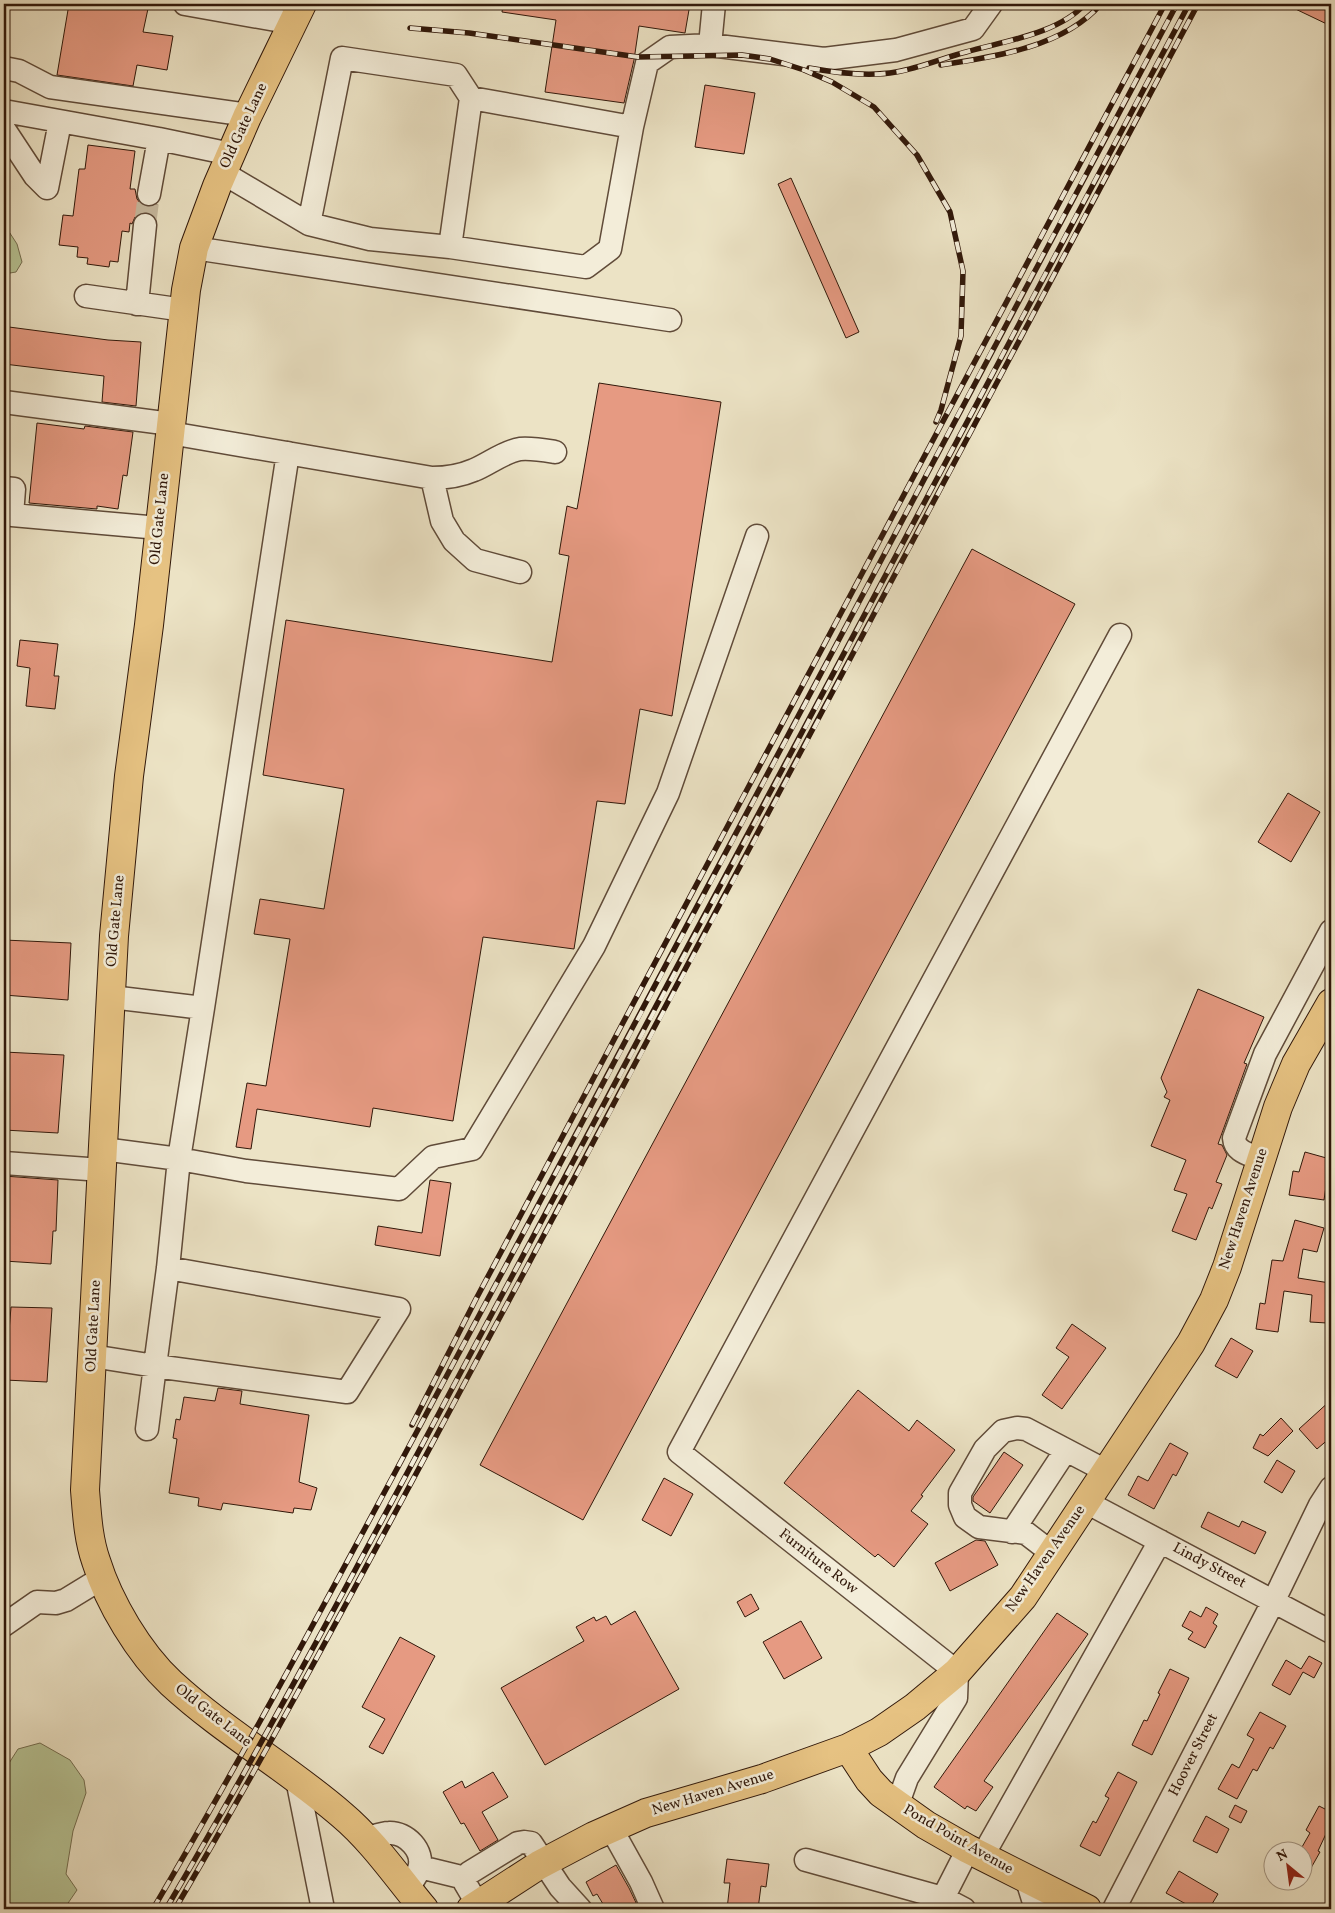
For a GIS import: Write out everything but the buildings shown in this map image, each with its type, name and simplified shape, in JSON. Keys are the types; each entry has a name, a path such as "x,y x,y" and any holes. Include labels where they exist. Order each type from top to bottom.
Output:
{"main road":[{"name":"Old Gate Lane","path":"297,13 248,114 194,248 184,310 129,776 114,936 85,1490 88,1529 95,1560 129,1632 150,1661 170,1682 223,1725 344,1816 417,1889"},
{"name":"New Haven Avenue","path":"474,1907 543,1863 611,1828 646,1813 762,1779 848,1748 879,1732 915,1707 957,1672 991,1636 1023,1597 1191,1344 1214,1300 1234,1247 1260,1159 1278,1107 1296,1064 1331,1003"},
{"name":"Pond Point Avenue","path":"848,1748 869,1780 881,1793 926,1826 1027,1880 1087,1909"}],"street":[{"path":"185,4 297,13"},
{"path":"262,4 297,13"},
{"path":"710,46 714,4"},
{"path":"4,111 159,139 227,164 309,224 370,239 450,247 586,267 610,249 632,127 647,63 670,47 710,46 824,59 896,50 973,30 991,4"},
{"path":"309,224 342,58 456,75 471,98 450,247"},
{"path":"4,68 19,71 50,87 248,114"},
{"path":"471,98 632,127"},
{"path":"4,129 35,176 47,188 60,122"},
{"path":"149,194 159,139"},
{"path":"137,304 145,225"},
{"path":"194,248 670,320"},
{"path":"86,296 184,310"},
{"path":"4,402 170,428 288,453 432,478 450,478 475,470 492,460 519,449 555,452"},
{"path":"147,1429 168,1268 179,1159 288,453"},
{"path":"432,478 442,521 454,541 475,560 520,572"},
{"path":"4,488 14,489 12,515 159,528"},
{"path":"4,1162 179,1159 246,1171 399,1189 433,1157 472,1149 594,946 668,793 757,536"},
{"name":"Furniture Row","path":"957,1672 679,1452 1120,635"},
{"path":"1260,1159 1239,1150 1234,1145 1234,1138 1265,1054 1331,931"},
{"path":"111,997 203,1008"},
{"path":"1265,1054 1296,1064"},
{"path":"92,1356 347,1392 400,1309 168,1268"},
{"path":"1052,1553 1026,1533 979,1527 965,1517 960,1505 960,1493 985,1448 1004,1432 1017,1428 1026,1429 1106,1471"},
{"path":"1012,1532 1066,1450"},
{"name":"Hoover Street","path":"1114,1909 1274,1600 1320,1505 1331,1488"},
{"name":"Lindy Street","path":"1086,1502 1274,1600 1331,1632"},
{"path":"943,1898 975,1853 1160,1541"},
{"path":"4,1625 37,1602 56,1603 66,1600 102,1578"},
{"path":"897,1806 906,1778 956,1698 957,1672"},
{"path":"297,1779 323,1909"},
{"path":"611,1828 641,1882 653,1909"},
{"path":"417,1889 465,1878 469,1873 518,1843 524,1842 531,1843 560,1887 580,1909"},
{"path":"806,1860 943,1898 964,1909"},
{"path":"465,1878 474,1907"},
{"path":"1027,1880 1036,1909"}],"green space":[{"path":"4,224 17,244 22,262 16,272 4,274"},
{"path":"40,1743 70,1760 84,1780 86,1793 73,1831 66,1874 77,1890 64,1909 4,1909 4,1771 18,1749"}],"tunnel":[{"path":"145,225 149,194"}],"railway":[{"path":"809,68 841,73 864,74 905,70 1030,35 1060,23 1085,4"},
{"path":"941,65 1005,54 1048,40 1068,31 1086,19 1101,4"},
{"path":"412,1425 476,1299 1165,4"},
{"path":"153,1909 243,1751 374,1511 1177,4"},
{"path":"166,1909 255,1753 383,1517 681,962 1189,4"},
{"path":"175,1909 264,1753 393,1517 690,962 1198,4"},
{"path":"410,28 469,33 638,57 742,55 770,59 804,70 832,82 874,107 917,155 950,212 963,271 961,336 936,422"}]}
